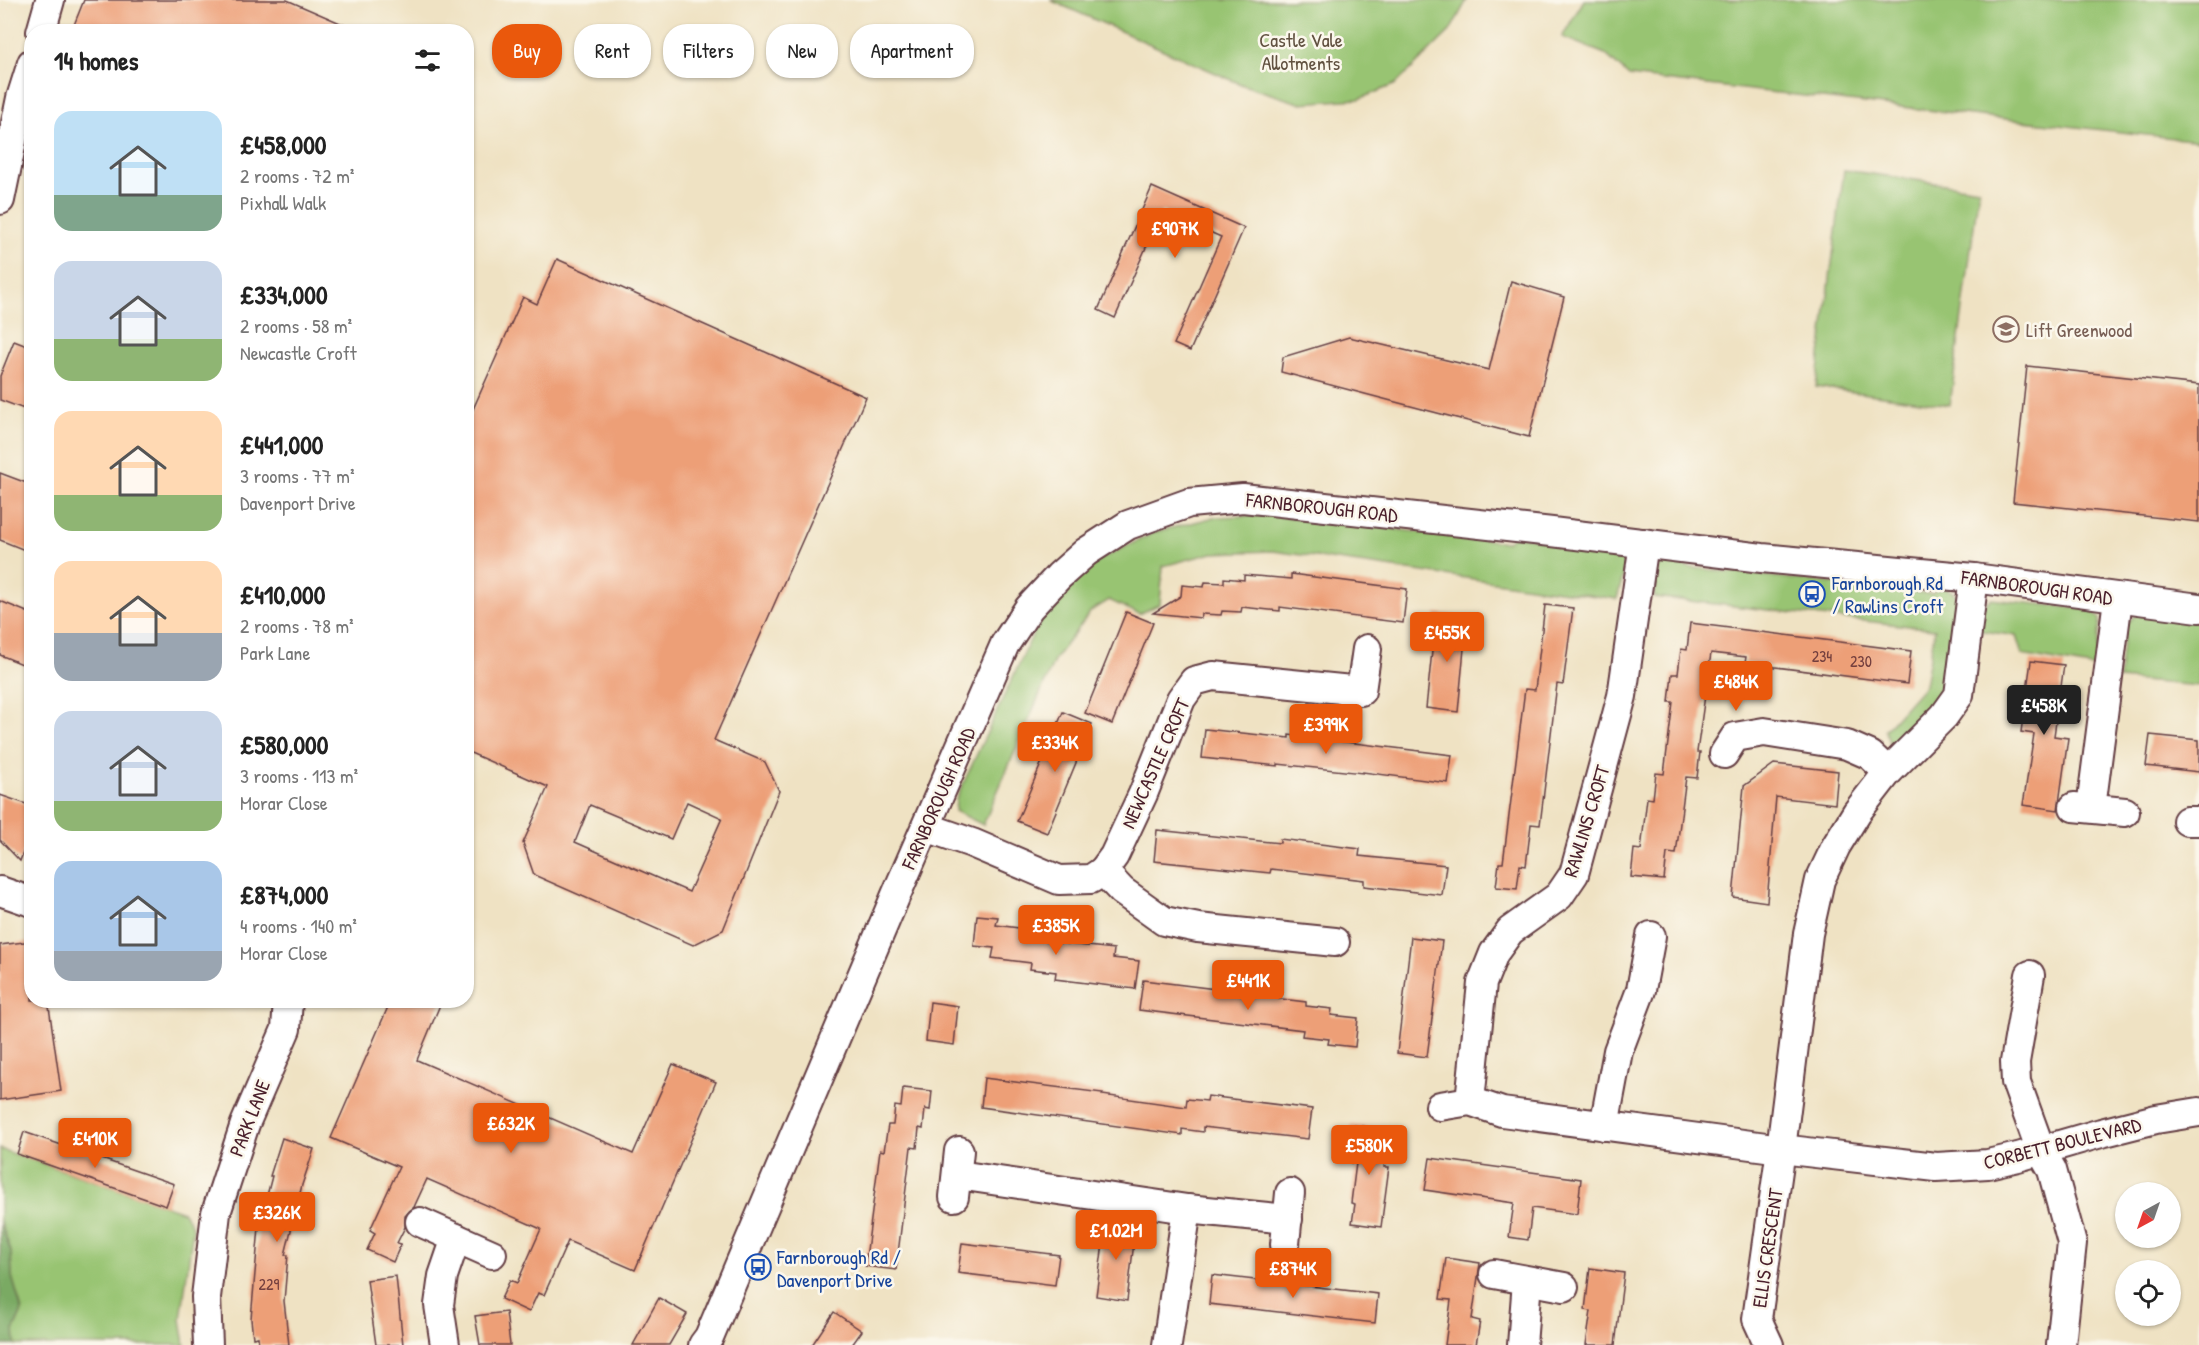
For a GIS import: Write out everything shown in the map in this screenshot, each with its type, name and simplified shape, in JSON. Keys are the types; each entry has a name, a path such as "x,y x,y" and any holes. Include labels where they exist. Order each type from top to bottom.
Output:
{"street":[{"path":"43,24 50,0"},
{"path":"0,200 24,88"},
{"name":"FARNBOROUGH ROAD","path":"703,1345 1005,644 1029,608 1086,552 1128,525 1189,503 1243,498 1762,558 1974,578 2199,608"},
{"name":"RAWLINS CROFT","path":"1470,1101 1482,983 1494,953 1510,931 1559,896 1577,866 1622,696 1644,543"},
{"name":"ELLIS CRESCENT","path":"1769,1345 1756,1319 1820,880 1836,846 1857,812 1888,772 1944,716 1959,695 1974,578"},
{"path":"2118,599 2082,807 2125,812"},
{"name":"NEWCASTLE CROFT","path":"1103,871 1114,856 1143,794 1181,699 1194,681 1213,676 1361,691 1367,649"},
{"path":"1724,754 1735,737 1764,732 1847,745 1870,755 1888,772"},
{"path":"927,827 972,843 1059,880 1091,879 1103,871 1122,891 1164,921 1198,928 1335,942"},
{"path":"0,891 24,899"},
{"path":"1604,1126 1617,1051 1641,990 1651,936"},
{"path":"2030,975 2015,1062 2016,1082 2041,1151 2052,1170 2072,1243 2061,1345"},
{"name":"PARK LANE","path":"208,1345 206,1297 216,1213 245,1124 286,1029 287,1008"},
{"path":"1440,1106 1470,1101"},
{"name":"CORBETT BOULEVARD","path":"1470,1101 1502,1112 1936,1167 1988,1164 2157,1119 2199,1112"},
{"path":"957,1174 1187,1209 1288,1219"},
{"path":"1167,1345 1187,1209"},
{"path":"420,1222 492,1254"},
{"path":"445,1345 440,1305 443,1276 456,1238"},
{"path":"1494,1274 1564,1287"},
{"path":"1522,1345 1527,1281"}],"green space":[{"name":"Castle Vale Allotments","path":"1050,0 1467,0 1450,31 1396,84 1359,99 1299,103 1243,85"},
{"path":"1584,0 2199,0 2199,141 1629,76 1605,54 1562,37"},
{"path":"1844,170 1979,189 1950,405 1816,387"},
{"path":"1270,515 1506,542 1514,536 1617,550 1627,562 1617,599 1273,551 1212,553 1163,566 1160,604 1139,614 1109,600 1091,611 1055,659 983,825 955,811 956,799 1033,634 1035,619 1097,561 1155,532 1215,517"},
{"path":"1664,557 1672,557 1685,567 1931,594 1942,586 1953,592 1959,599 1949,689 1937,714 1891,748 1885,730 1925,685 1935,629 1654,597 1657,568"},
{"path":"1991,599 2092,610 2100,619 2097,668 2022,655 2016,636 1977,630 1981,608"},
{"path":"2137,614 2199,621 2199,686 2119,679 2125,624"},
{"path":"0,1149 184,1212 193,1228 181,1319 185,1345 15,1345 14,1329 22,1311 12,1277 11,1252 0,1221"},
{"path":"0,1221 11,1252 12,1277 22,1311 14,1329 15,1345 0,1345"}],"building":[{"path":"84,0 287,0 342,24 74,24"},
{"path":"1152,187 1244,228 1190,351 1174,344 1221,237 1162,211 1115,318 1098,310"},
{"path":"557,259 866,397 714,740 765,762 779,791 723,930 693,945 534,875 523,843 548,787 474,755 474,407 523,297 537,304","holes":["687,802 722,818 689,892 575,842 590,805 671,839"]},
{"path":"1511,281 1564,297 1529,437 1281,372 1283,357 1349,337 1489,370"},
{"path":"14,341 24,345 24,409 0,400 0,376"},
{"path":"2027,366 2199,385 2199,522 2013,502"},
{"path":"0,473 24,482 24,550 0,540"},
{"path":"1291,574 1407,589 1403,623 1280,607 1280,611 1242,607 1241,612 1222,611 1221,615 1202,614 1201,618 1153,613 1181,596 1182,585 1204,587 1205,582 1224,583 1224,578 1244,580 1244,575 1291,579"},
{"path":"0,601 24,611 24,665 0,655"},
{"path":"1545,605 1573,608 1563,685 1557,684 1540,825 1531,824 1526,866 1520,865 1517,889 1496,887 1499,863 1503,863 1525,689 1535,690"},
{"path":"1126,612 1153,623 1112,724 1085,713"},
{"path":"1436,613 1467,617 1458,712 1426,708"},
{"path":"1690,623 1911,651 1907,684 1745,663 1746,657 1711,653 1697,752 1700,752 1697,778 1686,777 1676,854 1667,853 1664,880 1631,877 1634,849 1641,850 1647,798 1653,799 1656,773 1664,774 1673,702 1669,702 1672,674 1678,674 1681,649 1687,650"},
{"path":"2031,661 2064,665 2054,736 2068,738 2058,810 2023,805 2034,734 2021,732"},
{"path":"1063,712 1092,724 1047,833 1017,821"},
{"path":"1205,729 1289,738 1289,735 1452,755 1448,783 1363,772 1202,758"},
{"path":"2150,735 2199,740 2199,772 2146,766"},
{"path":"1774,764 1838,771 1835,804 1776,797 1767,902 1733,897 1744,786"},
{"path":"0,795 24,803 24,850 20,861 0,840"},
{"path":"1157,830 1280,843 1280,839 1360,849 1359,856 1446,865 1442,895 1364,886 1364,880 1271,869 1270,873 1154,861"},
{"path":"977,915 998,917 996,925 1035,930 1034,940 1114,949 1113,958 1139,961 1135,989 1055,979 1056,972 1030,969 1031,963 992,958 994,948 974,946"},
{"path":"1411,937 1442,941 1427,1057 1397,1053"},
{"path":"24,942 24,1008 49,1008 61,1091 0,1100 0,945"},
{"path":"1143,980 1248,993 1248,995 1306,1002 1306,1006 1332,1009 1331,1015 1358,1018 1355,1047 1328,1044 1329,1039 1302,1036 1303,1030 1139,1010"},
{"path":"930,1002 958,1006 954,1045 926,1041"},
{"path":"388,1008 439,1008 417,1060 633,1154 673,1064 716,1082 635,1270 568,1241 544,1295 538,1293 529,1312 501,1299 510,1280 517,1283 541,1229 427,1179 414,1207 405,1216 405,1227 397,1243 401,1244 393,1262 367,1250 375,1233 370,1230 399,1167 331,1138"},
{"path":"984,1078 1103,1093 1102,1095 1186,1107 1187,1099 1207,1101 1208,1096 1312,1109 1308,1139 1203,1127 1203,1132 1182,1129 1182,1135 981,1107"},
{"path":"903,1088 932,1091 930,1110 925,1109 923,1129 919,1128 917,1148 911,1147 896,1270 865,1266 880,1150 884,1151 888,1125 893,1125 895,1106 901,1107"},
{"path":"1351,1125 1383,1129 1380,1147 1387,1148 1384,1167 1389,1167 1381,1227 1352,1223 1355,1204 1351,1203 1356,1163 1352,1163 1355,1143 1349,1142"},
{"path":"24,1132 174,1184 166,1206 17,1154"},
{"path":"282,1138 314,1149 302,1185 285,1255 288,1255 284,1301 289,1345 259,1345 258,1337 253,1338 251,1319 259,1227 272,1176 270,1176"},
{"path":"1430,1158 1581,1179 1577,1214 1532,1208 1528,1240 1509,1237 1514,1203 1425,1190"},
{"path":"1106,1221 1136,1225 1127,1301 1096,1296"},
{"path":"962,1243 1059,1255 1055,1285 958,1273"},
{"path":"1446,1258 1480,1263 1472,1319 1480,1321 1476,1345 1445,1345 1451,1300 1440,1299"},
{"path":"1590,1268 1624,1273 1615,1345 1586,1345 1591,1311 1585,1310"},
{"path":"1212,1275 1378,1294 1375,1323 1209,1304"},
{"path":"396,1276 403,1345 376,1345 367,1280"},
{"path":"659,1298 687,1314 669,1345 633,1345"},
{"path":"506,1312 510,1345 480,1345 475,1316"},
{"path":"834,1312 862,1331 852,1345 812,1345"}],"place":[{"name":"Lift Greenwood","path":"2006,329"},
{"name":"Farnborough Rd / Rawlins Croft","path":"1812,594"},
{"name":"Farnborough Rd / Davenport Drive","path":"758,1267"}]}
